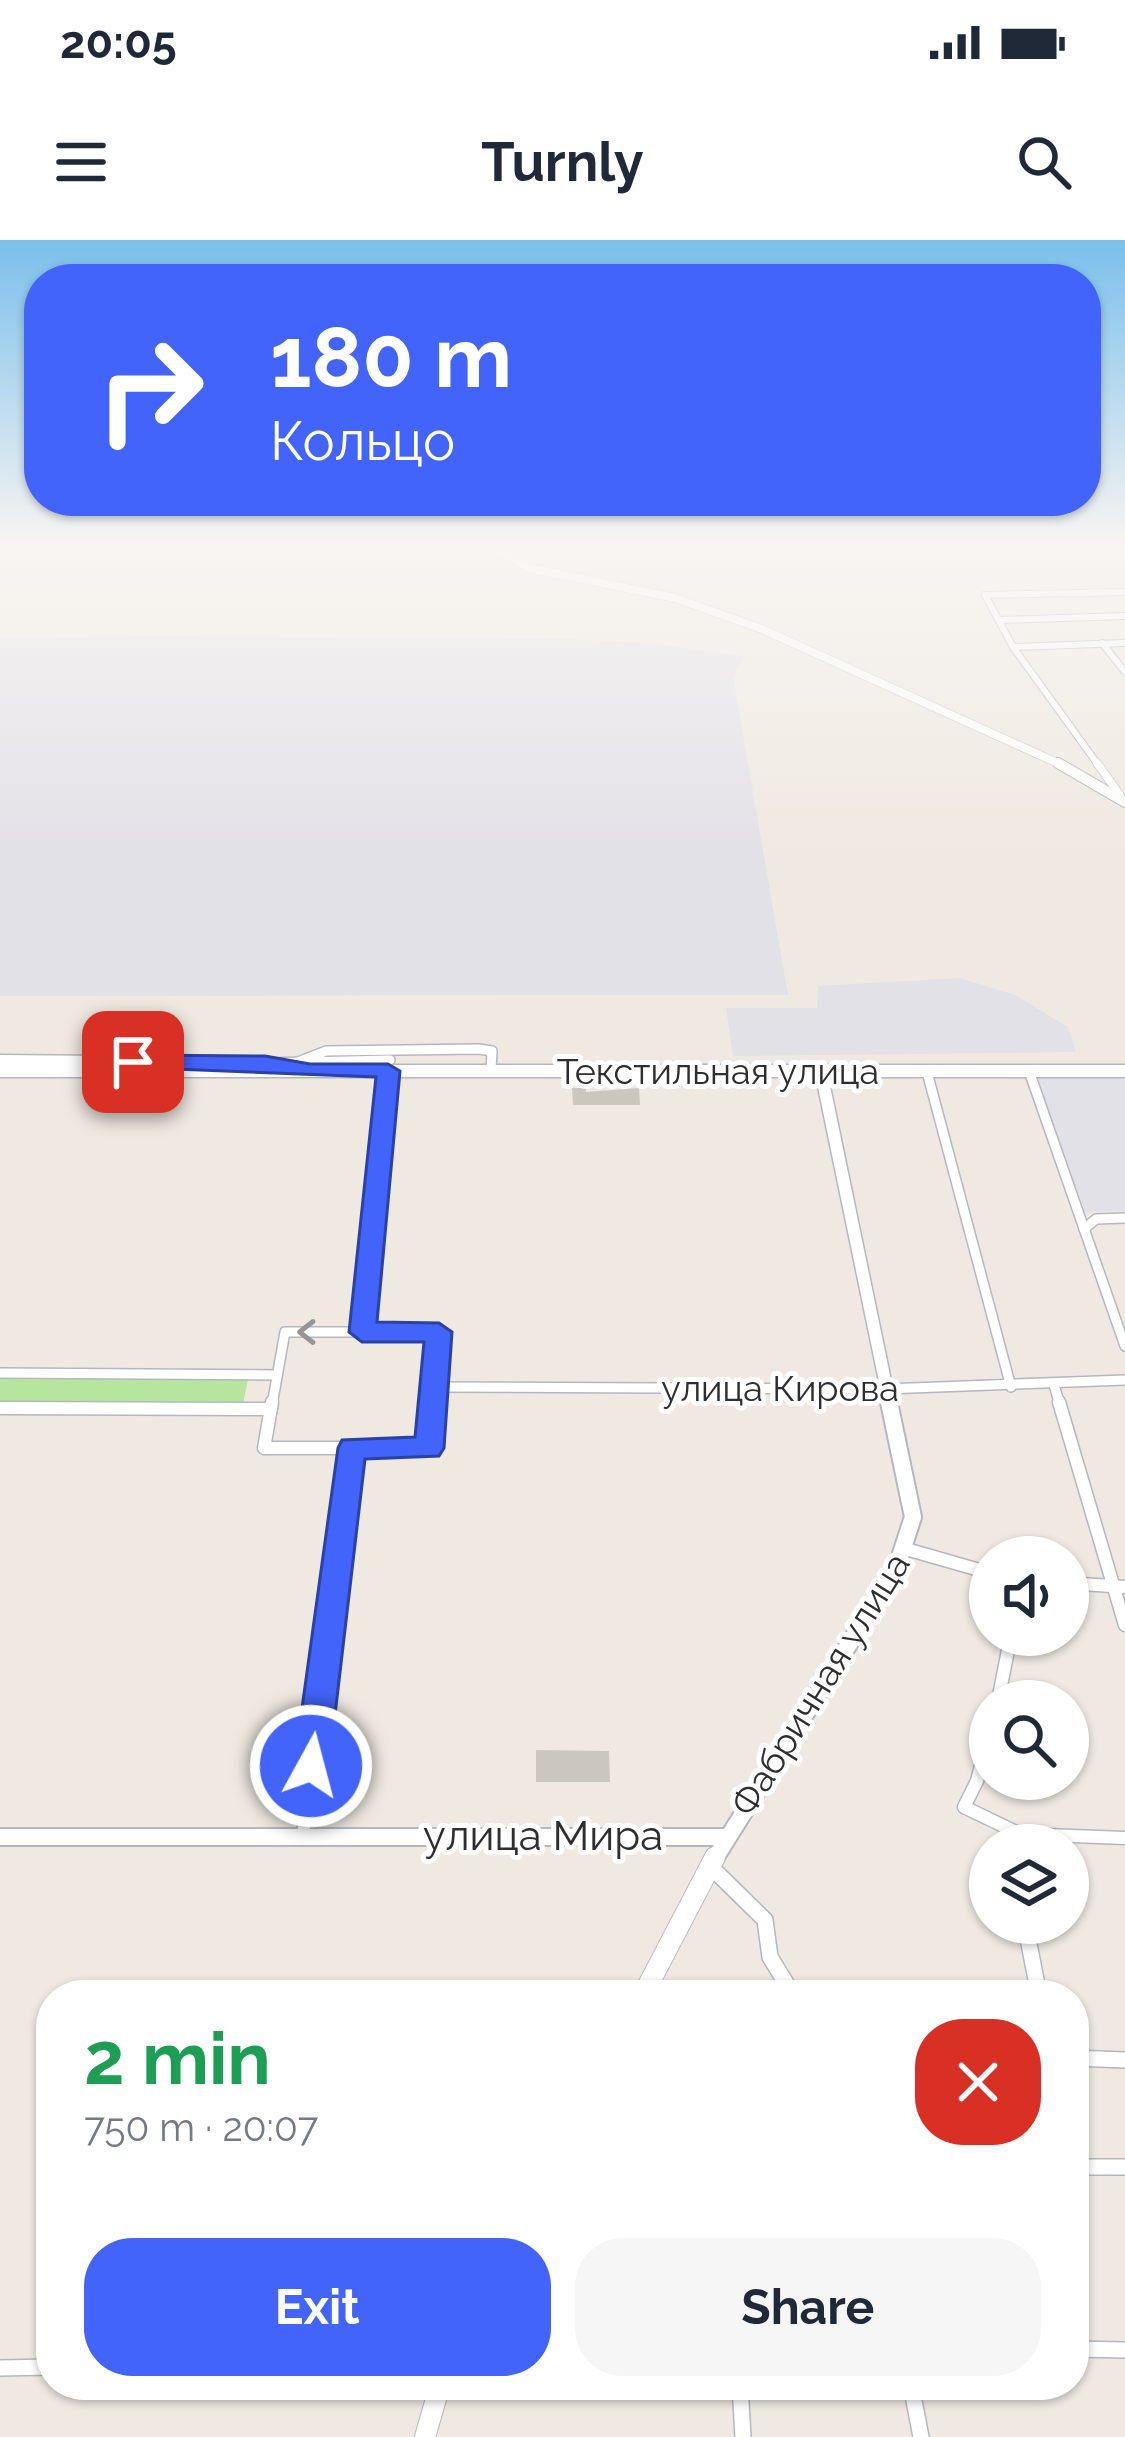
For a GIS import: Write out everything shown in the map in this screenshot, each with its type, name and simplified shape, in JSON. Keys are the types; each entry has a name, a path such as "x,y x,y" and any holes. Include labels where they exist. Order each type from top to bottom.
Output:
{"main road":[{"path":"799,646 1071,769 1122,797"},
{"name":"Текстильная улица","path":"0,1061 491,1070 1125,1071"},
{"name":"Текстильная улица","path":"0,1071 307,1065"},
{"name":"Фабричная улица","path":"651,1980 726,1837 906,1549 913,1516 821,1072"},
{"name":"улица Мира","path":"0,1838 726,1837"},
{"path":"425,2437 436,2400"}],"street":[{"path":"1013,646 1122,797"},
{"path":"1013,646 1034,646"},
{"path":"1103,646 1125,672"},
{"path":"307,1065 326,1051 492,1051 491,1070"},
{"path":"362,1332 389,1065"},
{"path":"1029,1071 1125,1346"},
{"path":"927,1072 1011,1388"},
{"path":"1084,1228 1096,1219 1125,1218"},
{"path":"1106,1290 1125,1290"},
{"path":"285,1332 362,1332 439,1332 429,1448 264,1448 285,1332"},
{"path":"0,1373 277,1375"},
{"name":"улица Кирова","path":"434,1387 1011,1388 1125,1380"},
{"path":"1054,1385 1119,1587 1125,1625"},
{"path":"0,1408 271,1409"},
{"path":"303,1834 352,1448"},
{"path":"906,1549 969,1568"},
{"path":"1089,1585 1119,1587"},
{"path":"969,1797 964,1807 986,1824"},
{"path":"1089,1839 1125,1838"},
{"path":"712,1868 765,1920 770,1957 784,1980"},
{"path":"1029,1944 1036,1980"},
{"path":"1089,2059 1125,2060"},
{"path":"1089,2167 1125,2167"},
{"path":"1089,2349 1125,2350"},
{"path":"0,2368 36,2367"},
{"path":"741,2400 743,2437"},
{"path":"914,2400 921,2437"}],"shaded area":[{"path":"0,646 670,646 744,657 733,677 788,995 0,996"},
{"path":"960,978 1015,995 1068,1027 1076,1052 733,1056 726,1008 817,1008 818,986"},
{"path":"1036,1075 1125,1075 1125,1211 1085,1212"}],"green space":[{"path":"0,1378 248,1379 243,1404 0,1402"}],"building":[{"path":"572,1088 586,1088 586,1092 639,1088 640,1105 573,1105"},
{"path":"536,1750 609,1751 610,1782 536,1782"}],"route":[{"path":"133,1062 265,1063 310,1070 388,1071 362,1332 439,1332 429,1448 352,1448 311,1766"}]}
